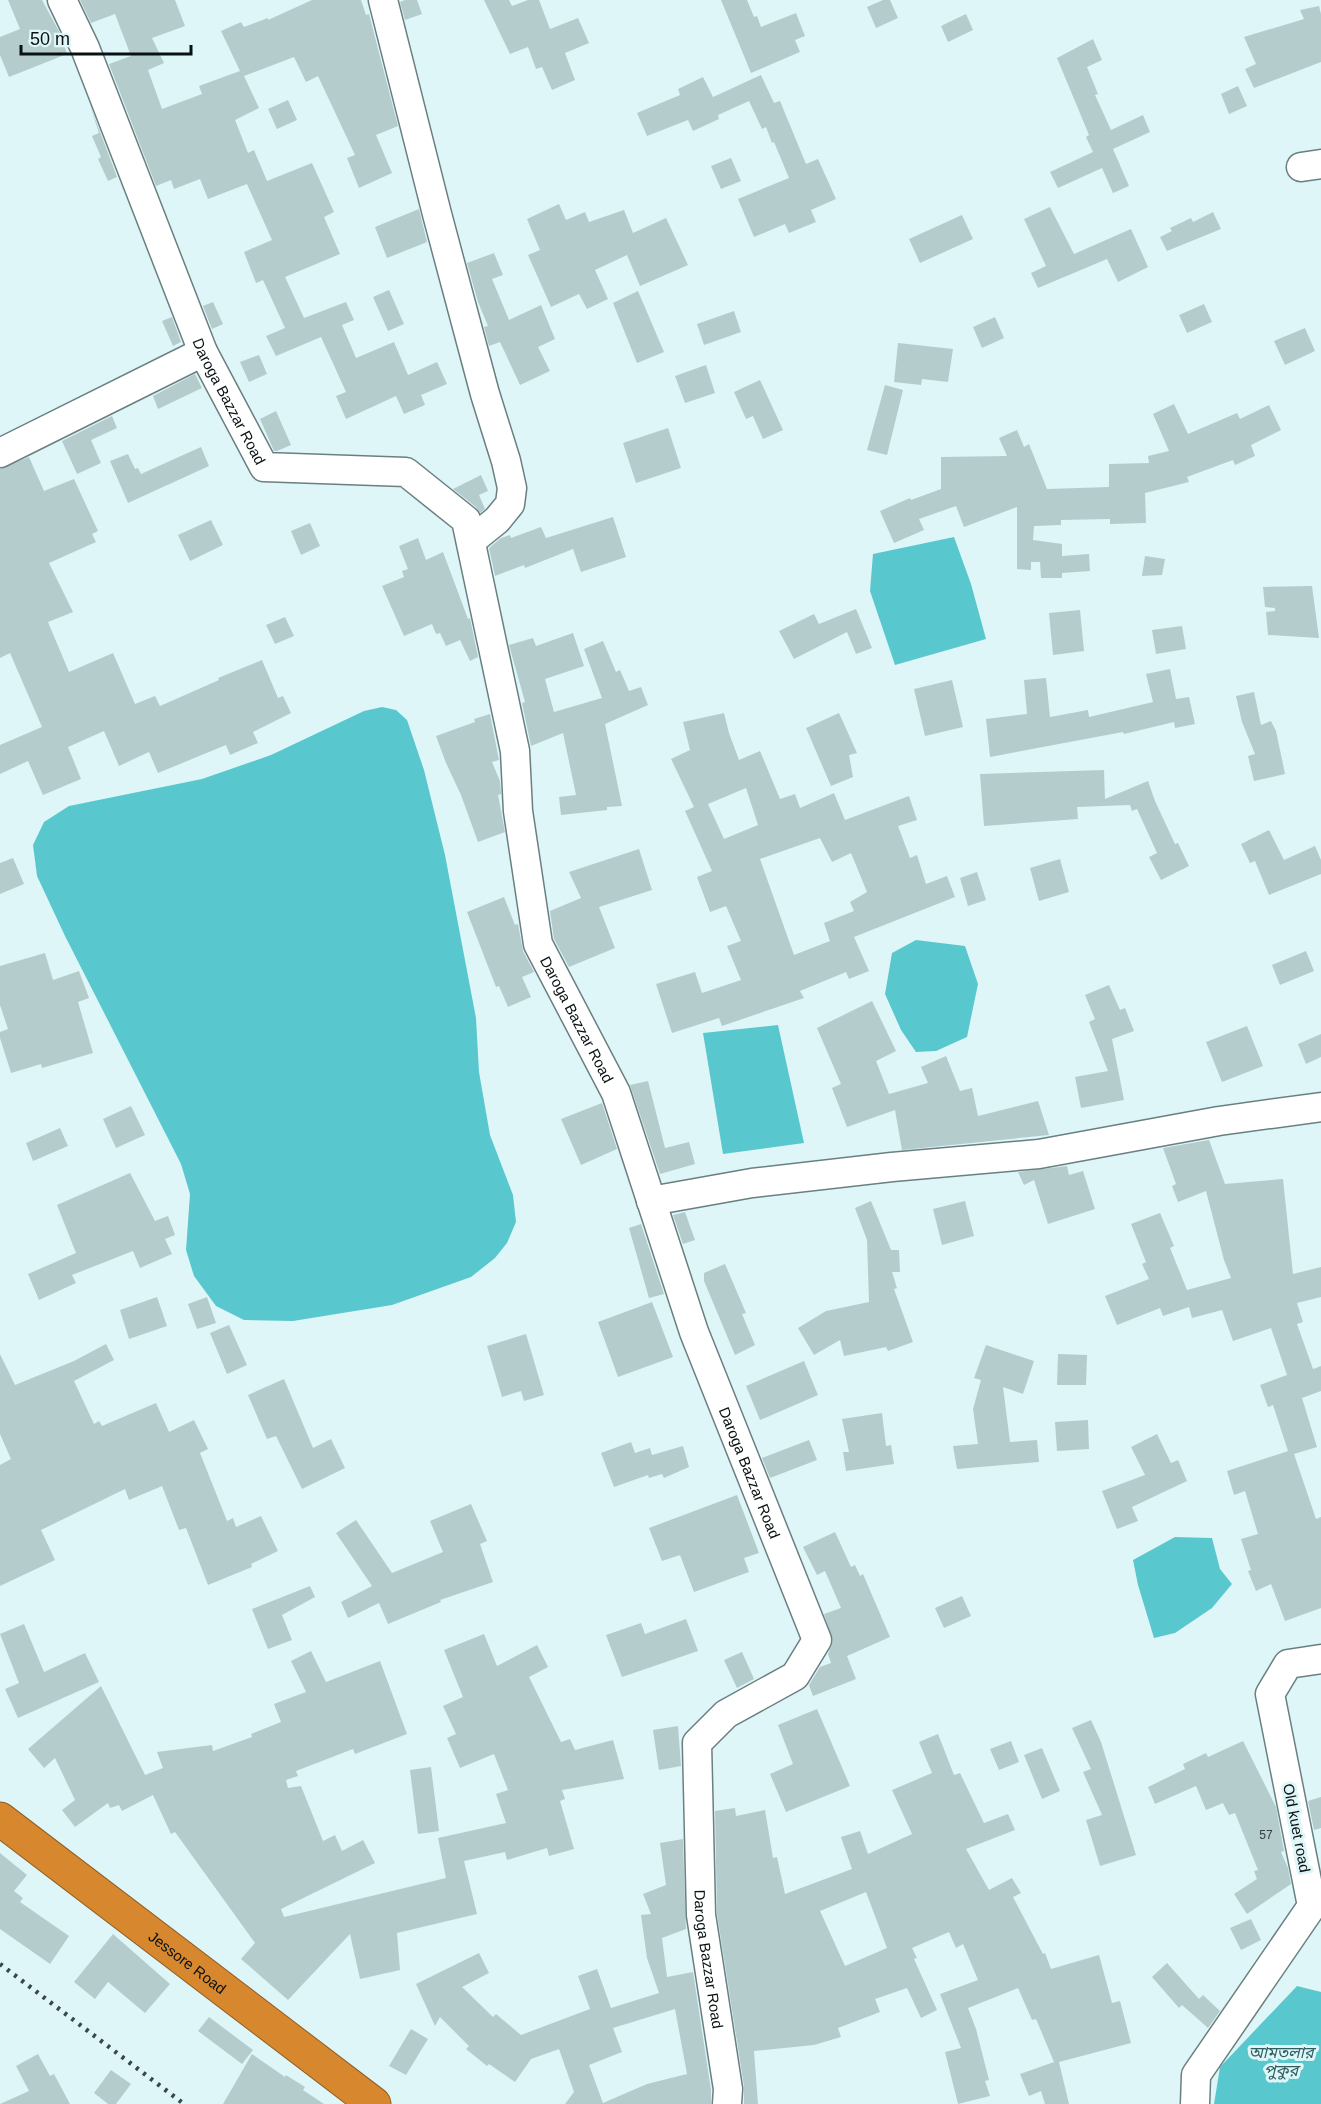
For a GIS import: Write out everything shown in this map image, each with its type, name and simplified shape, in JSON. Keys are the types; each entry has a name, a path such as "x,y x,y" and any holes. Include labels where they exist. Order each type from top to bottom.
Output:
{"highway":[{"name":"Jessore Road","path":"0,1819 374,2104"}],"street":[{"name":"Daroga Bazzar Road","path":"62,0 85,48 203,352 264,467 406,472 466,520 515,751 518,811 538,944 616,1093 694,1332 817,1640 795,1676 726,1714 697,1743 701,1915 728,2089 727,2104"},
{"path":"383,0 455,281 512,488 510,504 497,520 471,541"},
{"path":"0,453 203,352"},
{"path":"651,1201 752,1183 892,1167 1039,1154 1219,1121 1321,1107"},
{"name":"Old kuet road","path":"1195,2104 1196,2075 1312,1906 1270,1694 1288,1664 1321,1659"}],"water":[{"path":"954,537 971,584 986,639 895,665 870,591 873,554"},
{"path":"382,707 396,710 407,720 424,770 445,855 476,1018 479,1072 490,1135 513,1195 516,1222 507,1243 495,1258 471,1277 392,1305 293,1321 244,1320 216,1306 194,1276 186,1250 190,1194 181,1164 37,876 33,845 44,822 69,806 202,779 271,755 364,711"},
{"path":"916,940 965,946 978,984 967,1037 936,1051 916,1052 901,1030 885,994 892,953"},
{"path":"778,1025 804,1143 723,1154 703,1033"},
{"path":"1175,1537 1212,1538 1220,1569 1232,1584 1212,1608 1175,1633 1154,1638 1133,1560"},
{"name":"আমতলার পুকুর","path":"1297,1986 1321,1992 1321,2104 1214,2104 1220,2067"}],"building":[{"path":"8,0 42,0 61,35 67,54 9,77 0,55 0,37 20,29"},
{"path":"80,0 175,0 185,26 152,38 164,63 148,70 162,109 202,94 199,86 240,71 221,31 241,22 244,27 268,18 268,20 312,0 361,0 366,15 369,14 398,126 376,135 392,173 359,188 347,158 355,155 318,76 306,82 294,57 244,76 259,108 235,120 248,153 254,150 267,181 312,163 334,212 324,217 340,254 285,277 304,318 346,302 354,320 342,325 356,358 394,342 408,375 437,362 447,384 421,395 425,405 404,414 396,396 346,419 336,396 346,392 321,337 276,356 266,336 285,328 263,280 256,283 244,252 272,240 247,184 208,199 200,179 174,189 171,180 156,186 109,64 131,56 115,14 91,23"},
{"path":"417,0 422,14 405,20 400,2"},
{"path":"484,0 509,0 512,6 528,0 539,0 550,29 578,18 589,43 565,53 575,80 552,90 542,67 536,69 528,47 510,54"},
{"path":"721,0 747,0 761,27 796,13 805,36 795,40 800,52 751,73"},
{"path":"883,0 890,0 898,18 876,28 867,7"},
{"path":"1319,6 1321,62 1254,88 1245,69 1256,64 1244,37 1304,19 1300,10"},
{"path":"966,14 973,30 948,42 941,26"},
{"path":"1093,39 1102,60 1087,67 1098,94 1095,95 1111,130 1143,115 1150,132 1113,149 1129,186 1113,193 1102,168 1058,188 1050,172 1093,152 1086,137 1089,135 1057,58"},
{"path":"761,75 774,103 780,101 806,164 818,159 836,199 811,210 816,222 789,233 785,224 754,237 738,199 789,178 774,142 772,143 766,127 762,129 749,101 718,115 719,119 693,131 688,120 647,136 637,113 680,95 678,89 703,77 713,97"},
{"path":"1238,86 1247,106 1229,114 1221,94"},
{"path":"288,100 297,120 277,129 268,109"},
{"path":"90,105 117,177 108,181 98,159 101,157 92,136 99,133"},
{"path":"731,158 741,181 721,189 711,166"},
{"path":"559,204 566,220 585,212 589,222 624,210 633,233 666,218 688,265 640,286 627,255 595,270 608,299 587,309 579,294 551,307 528,255 540,250 527,219"},
{"path":"1050,207 1074,254 1131,229 1148,267 1118,282 1107,259 1038,288 1031,273 1046,266 1024,219"},
{"path":"419,209 427,242 387,258 375,227"},
{"path":"1213,212 1221,229 1167,251 1160,237 1172,231 1170,228 1191,218 1193,222"},
{"path":"962,215 973,239 920,263 909,239"},
{"path":"494,253 503,275 492,279 509,320 541,305 555,339 538,347 550,371 520,385 500,342 489,346 484,327 488,326 478,302 467,263"},
{"path":"389,290 404,324 388,331 373,297"},
{"path":"638,291 664,352 637,363 613,303"},
{"path":"213,302 223,324 212,329 203,306"},
{"path":"1204,304 1212,322 1187,333 1179,315"},
{"path":"734,311 741,332 704,345 697,324"},
{"path":"172,317 181,342 173,346 162,321"},
{"path":"995,317 1004,338 982,348 973,327"},
{"path":"1305,328 1315,351 1285,365 1274,341"},
{"path":"898,343 953,349 948,382 922,379 921,385 894,382"},
{"path":"259,355 267,374 249,382 240,362"},
{"path":"706,365 715,393 685,403 675,376"},
{"path":"195,374 202,388 158,409 153,396"},
{"path":"760,380 783,430 763,439 753,416 746,419 734,392"},
{"path":"885,385 903,390 887,455 867,450"},
{"path":"1174,404 1188,434 1237,413 1240,419 1269,405 1281,430 1251,445 1255,456 1235,465 1233,460 1187,477 1189,482 1145,493 1146,523 1110,524 1110,519 1061,520 1061,525 1034,526 1033,540 1062,544 1062,556 1089,554 1090,571 1062,573 1062,578 1041,578 1040,562 1031,562 1031,570 1017,569 1017,507 964,527 956,506 919,519 924,530 894,543 880,511 910,498 911,500 941,489 941,457 1007,456 999,438 1017,430 1024,447 1029,444 1047,489 1109,487 1109,464 1149,463 1148,456 1169,451 1153,414"},
{"path":"276,411 291,445 274,451 260,419"},
{"path":"112,416 117,428 91,440 101,463 77,474 62,441"},
{"path":"668,428 681,468 636,483 623,443"},
{"path":"201,447 209,466 128,503 110,461 128,454 135,469 138,468 141,474"},
{"path":"29,457 44,491 74,479 98,531 92,534 96,542 49,563 73,612 48,622 69,672 113,653 135,704 155,696 160,706 262,660 278,698 283,696 291,713 253,732 258,743 230,755 226,745 158,773 149,752 119,766 104,731 68,747 81,779 43,795 28,761 0,774 0,745 42,727 10,653 0,658 0,469"},
{"path":"481,475 488,491 479,495 485,509 480,513 476,507 453,489"},
{"path":"613,517 626,557 581,572 573,549 525,568 524,565 495,576 489,548 501,538 510,535 511,538 541,527 546,538"},
{"path":"211,520 223,545 190,561 178,535"},
{"path":"310,523 320,546 301,555 291,531"},
{"path":"418,538 426,560 443,552 468,619 470,618 478,657 470,661 460,640 446,646 440,633 436,634 432,624 404,636 382,586 404,577 402,571 408,569 399,546"},
{"path":"1145,556 1165,559 1162,575 1142,576"},
{"path":"1312,586 1319,638 1268,635 1266,612 1275,611 1275,608 1265,607 1263,587"},
{"path":"856,609 872,648 856,654 847,632 794,659 779,631 814,614 819,624"},
{"path":"1080,610 1084,651 1053,655 1049,613"},
{"path":"285,617 294,636 275,644 266,625"},
{"path":"1182,626 1186,649 1156,654 1152,630"},
{"path":"573,633 584,666 545,679 554,712 602,698 584,649 603,641 616,672 620,670 629,691 641,687 648,705 605,724 622,806 561,815 559,797 576,795 563,733 531,746 522,703 525,702 509,645 533,638 536,646"},
{"path":"1170,669 1176,699 1189,697 1195,724 1175,728 1174,722 1124,734 1123,732 990,757 986,719 1027,714 1024,680 1046,678 1050,717 1088,710 1089,717 1153,702 1146,674"},
{"path":"952,680 963,727 925,736 914,689"},
{"path":"1254,692 1261,725 1271,721 1276,731 1285,774 1254,781 1248,756 1255,754 1242,722 1236,696"},
{"path":"724,713 739,760 760,751 780,799 795,794 800,808 834,793 845,820 909,796 917,820 898,826 910,858 917,855 926,884 947,876 955,897 854,937 869,971 849,979 846,972 800,991 804,998 722,1026 719,1018 672,1033 656,984 695,972 702,993 741,980 727,946 741,941 726,906 710,912 697,877 712,871 685,811 694,807 671,759 690,750 683,722","holes":["746,788 758,825 724,839 708,804","820,838 832,862 851,853 867,892 850,902 854,911 824,923 830,941 794,955 760,859"]},
{"path":"839,713 857,753 849,755 853,777 831,786 806,728"},
{"path":"490,714 499,760 492,762 500,781 501,794 498,795 505,832 478,842 436,736"},
{"path":"1104,770 1105,799 1148,781 1175,844 1178,843 1189,866 1161,880 1149,857 1157,853 1137,809 1132,811 1130,805 1077,807 1078,819 984,826 980,774"},
{"path":"1269,830 1284,860 1315,846 1321,860 1321,874 1269,895 1255,861 1250,863 1241,844"},
{"path":"639,849 652,890 599,907 615,948 569,967 554,939 550,911 581,898 569,872"},
{"path":"13,858 24,884 0,894 0,863"},
{"path":"1060,859 1069,892 1039,901 1030,868"},
{"path":"977,872 986,900 968,906 960,878"},
{"path":"504,897 515,925 518,924 523,951 534,972 522,977 531,997 508,1007 499,986 496,987 467,912"},
{"path":"1306,951 1314,971 1280,985 1272,965"},
{"path":"45,953 53,980 79,971 89,998 78,1002 93,1053 42,1068 41,1064 11,1073 0,1038 0,1032 8,1029 0,1005 0,966"},
{"path":"1109,985 1120,1010 1125,1008 1134,1031 1112,1039 1124,1100 1081,1108 1075,1077 1108,1071 1089,1022 1095,1019 1085,995"},
{"path":"872,1001 896,1051 876,1061 889,1094 928,1083 921,1067 946,1056 960,1091 972,1088 978,1116 1038,1101 1049,1135 902,1150 895,1110 847,1127 832,1088 841,1084 817,1028"},
{"path":"1247,1026 1263,1066 1222,1082 1206,1042"},
{"path":"1321,1034 1321,1057 1306,1064 1298,1044"},
{"path":"648,1081 665,1148 689,1142 695,1164 660,1174 630,1085"},
{"path":"602,1103 617,1149 581,1165 561,1119"},
{"path":"131,1106 145,1135 116,1148 103,1119"},
{"path":"60,1128 68,1146 33,1161 26,1143"},
{"path":"1209,1140 1225,1184 1283,1179 1293,1274 1321,1267 1321,1297 1297,1303 1303,1322 1297,1324 1313,1369 1321,1366 1321,1391 1302,1398 1317,1447 1294,1454 1316,1519 1321,1517 1321,1608 1285,1621 1271,1584 1256,1591 1248,1571 1251,1570 1241,1539 1258,1534 1245,1491 1234,1495 1227,1471 1288,1451 1273,1405 1268,1407 1260,1385 1287,1375 1271,1328 1233,1341 1222,1310 1192,1318 1189,1307 1163,1316 1160,1308 1117,1325 1105,1296 1149,1279 1142,1264 1146,1262 1131,1224 1160,1213 1174,1246 1170,1248 1187,1290 1231,1278 1206,1191 1178,1202 1172,1186 1176,1184 1163,1148"},
{"path":"1067,1166 1069,1175 1083,1171 1095,1209 1048,1224 1034,1180 1024,1185 1018,1172"},
{"path":"130,1173 155,1221 168,1216 175,1235 165,1239 172,1254 140,1268 133,1251 72,1275 76,1283 39,1300 28,1274 76,1253 57,1205"},
{"path":"871,1201 891,1250 899,1250 900,1272 892,1272 897,1288 894,1289 913,1342 888,1351 886,1347 844,1356 840,1340 814,1355 798,1328 826,1311 869,1302 867,1240 855,1208"},
{"path":"965,1201 974,1236 942,1245 933,1209"},
{"path":"685,1212 695,1240 683,1244 673,1215"},
{"path":"641,1224 664,1294 649,1298 629,1228"},
{"path":"725,1264 746,1313 742,1314 755,1345 735,1355 704,1281 704,1273"},
{"path":"157,1297 167,1326 129,1339 120,1310"},
{"path":"207,1297 216,1323 197,1329 188,1304"},
{"path":"652,1302 673,1357 618,1377 598,1322"},
{"path":"229,1325 247,1365 227,1374 210,1333"},
{"path":"526,1334 544,1395 524,1401 521,1391 502,1397 487,1346"},
{"path":"106,1344 114,1360 74,1381 94,1424 99,1421 102,1426 156,1403 169,1432 194,1420 208,1449 200,1453 227,1521 233,1518 236,1527 261,1516 278,1551 251,1564 252,1567 208,1585 186,1528 179,1530 162,1486 129,1500 125,1489 41,1530 55,1560 0,1586 0,1465 11,1459 0,1434 0,1354 15,1385 74,1361"},
{"path":"986,1345 1034,1361 1023,1394 1003,1387 1010,1442 1037,1440 1039,1462 957,1469 953,1446 978,1444 973,1409 981,1380 974,1378"},
{"path":"1058,1354 1087,1355 1086,1385 1057,1385"},
{"path":"804,1361 818,1395 760,1420 746,1386"},
{"path":"284,1379 313,1448 331,1439 345,1468 302,1489 276,1436 267,1439 248,1395"},
{"path":"882,1413 886,1446 891,1445 894,1464 846,1471 843,1452 849,1452 842,1419"},
{"path":"1088,1420 1089,1449 1057,1451 1055,1422"},
{"path":"1157,1434 1171,1463 1178,1460 1187,1481 1132,1507 1138,1521 1117,1529 1102,1491 1145,1475 1131,1447"},
{"path":"809,1440 817,1460 770,1478 762,1458"},
{"path":"631,1442 635,1453 650,1448 652,1455 683,1446 689,1467 664,1478 662,1474 649,1478 648,1475 614,1487 601,1453"},
{"path":"737,1495 759,1553 744,1558 749,1572 694,1592 680,1555 662,1561 649,1528"},
{"path":"471,1504 487,1541 480,1544 493,1582 440,1600 441,1602 388,1624 379,1603 348,1618 341,1602 372,1586 336,1533 356,1520 392,1573 443,1552 430,1521"},
{"path":"835,1532 851,1567 855,1565 860,1576 863,1574 890,1637 847,1656 856,1679 813,1696 809,1685 820,1667 831,1663 828,1654 833,1641 824,1614 841,1608 825,1571 817,1575 803,1547"},
{"path":"310,1586 315,1597 282,1615 292,1640 268,1649 252,1609"},
{"path":"962,1596 971,1616 944,1628 935,1608"},
{"path":"686,1619 698,1651 622,1677 606,1635 641,1623 645,1634"},
{"path":"24,1624 44,1672 85,1653 99,1682 18,1718 5,1689 19,1683 0,1634"},
{"path":"484,1634 497,1666 537,1645 548,1667 529,1677 561,1742 570,1739 575,1750 613,1740 624,1779 562,1790 565,1799 560,1801 574,1849 549,1856 547,1848 507,1860 505,1852 464,1861 477,1914 397,1933 400,1970 360,1979 350,1934 288,2000 241,1959 255,1943 175,1832 171,1834 153,1795 122,1811 119,1805 110,1808 108,1803 75,1827 62,1810 75,1800 55,1758 44,1768 28,1749 101,1686 145,1775 163,1768 157,1752 212,1745 213,1751 252,1737 251,1734 281,1722 274,1704 306,1692 291,1661 311,1651 326,1682 380,1661 407,1734 355,1754 353,1749 296,1771 298,1776 286,1780 288,1788 301,1786 323,1841 335,1835 342,1851 363,1840 375,1863 281,1909 284,1917 446,1878 438,1838 506,1823 496,1794 508,1790 494,1754 460,1768 447,1738 456,1734 443,1706 463,1697 444,1650"},
{"path":"742,1652 754,1679 737,1688 724,1660"},
{"path":"817,1709 850,1786 786,1812 770,1774 793,1764 778,1725"},
{"path":"1091,1720 1101,1742 1136,1855 1100,1866 1086,1820 1102,1815 1083,1772 1091,1769 1072,1728"},
{"path":"678,1726 681,1766 659,1770 653,1730"},
{"path":"938,1734 954,1775 960,1773 984,1823 1008,1814 1015,1830 966,1849 989,1890 1012,1878 1021,1893 1013,1897 1043,1954 1045,1953 1051,1969 1099,1955 1112,2003 1120,2001 1131,2043 1059,2062 1069,2104 1045,2104 1041,2091 1029,2096 1020,2074 1054,2062 1036,2019 1032,2020 1018,1988 968,2008 976,2029 989,2080 985,2081 990,2096 958,2104 945,2052 961,2048 940,1994 978,1980 963,1944 956,1948 949,1932 912,1948 917,1958 914,1959 937,2010 921,2018 907,1988 875,1999 880,2012 838,2028 841,2037 814,2045 754,2051 758,2104 744,2104 744,2086 717,1914 715,1811 735,1808 736,1816 765,1810 773,1858 777,1857 785,1894 852,1869 841,1837 860,1831 868,1854 912,1834 892,1790 932,1773 919,1742","holes":["866,1892 887,1948 845,1966 820,1911"]},
{"path":"1011,1741 1019,1762 999,1770 990,1749"},
{"path":"1243,1741 1276,1807 1284,1851 1281,1852 1288,1868 1291,1884 1247,1914 1234,1894 1257,1879 1254,1871 1258,1870 1235,1813 1229,1815 1223,1803 1206,1810 1196,1786 1155,1804 1148,1787 1185,1769 1183,1764 1206,1753 1208,1757"},
{"path":"1042,1748 1060,1791 1042,1799 1024,1755"},
{"path":"431,1767 439,1831 418,1834 410,1770"},
{"path":"1321,1797 1321,1828 1314,1830 1308,1801"},
{"path":"683,1839 686,1929 662,1938 667,1977 693,1972 711,2090 711,2104 565,2104 574,2092 559,2049 531,2059 515,2082 489,2064 487,2066 466,2049 469,2046 440,2017 435,2026 416,1984 479,1953 489,1973 462,1987 493,2017 496,2014 521,2035 590,2009 578,1976 597,1969 611,2008 659,1993 647,1958 641,1915 651,1914 643,1894 666,1885 660,1843","holes":["675,2009 687,2074 647,2084 603,2103 589,2065 622,2052 613,2028"]},
{"path":"0,1853 27,1875 14,1891 23,1898 20,1902 69,1936 50,1964 0,1929"},
{"path":"1251,1919 1261,1940 1241,1950 1230,1928"},
{"path":"113,1934 170,1984 145,2013 108,1982 95,1999 74,1982"},
{"path":"1167,1963 1199,1999 1203,1995 1220,2011 1208,2028 1182,2005 1179,2008 1152,1977"},
{"path":"209,2017 253,2050 242,2064 198,2031"},
{"path":"411,2029 428,2039 406,2075 389,2066"},
{"path":"38,2054 50,2076 54,2074 70,2104 0,2104 29,2091 16,2066"},
{"path":"252,2054 285,2077 286,2075 305,2087 303,2090 324,2104 223,2104"},
{"path":"111,2070 131,2084 116,2104 108,2104 94,2093"}],"railway":[{"path":"0,1964 184,2104"}]}
